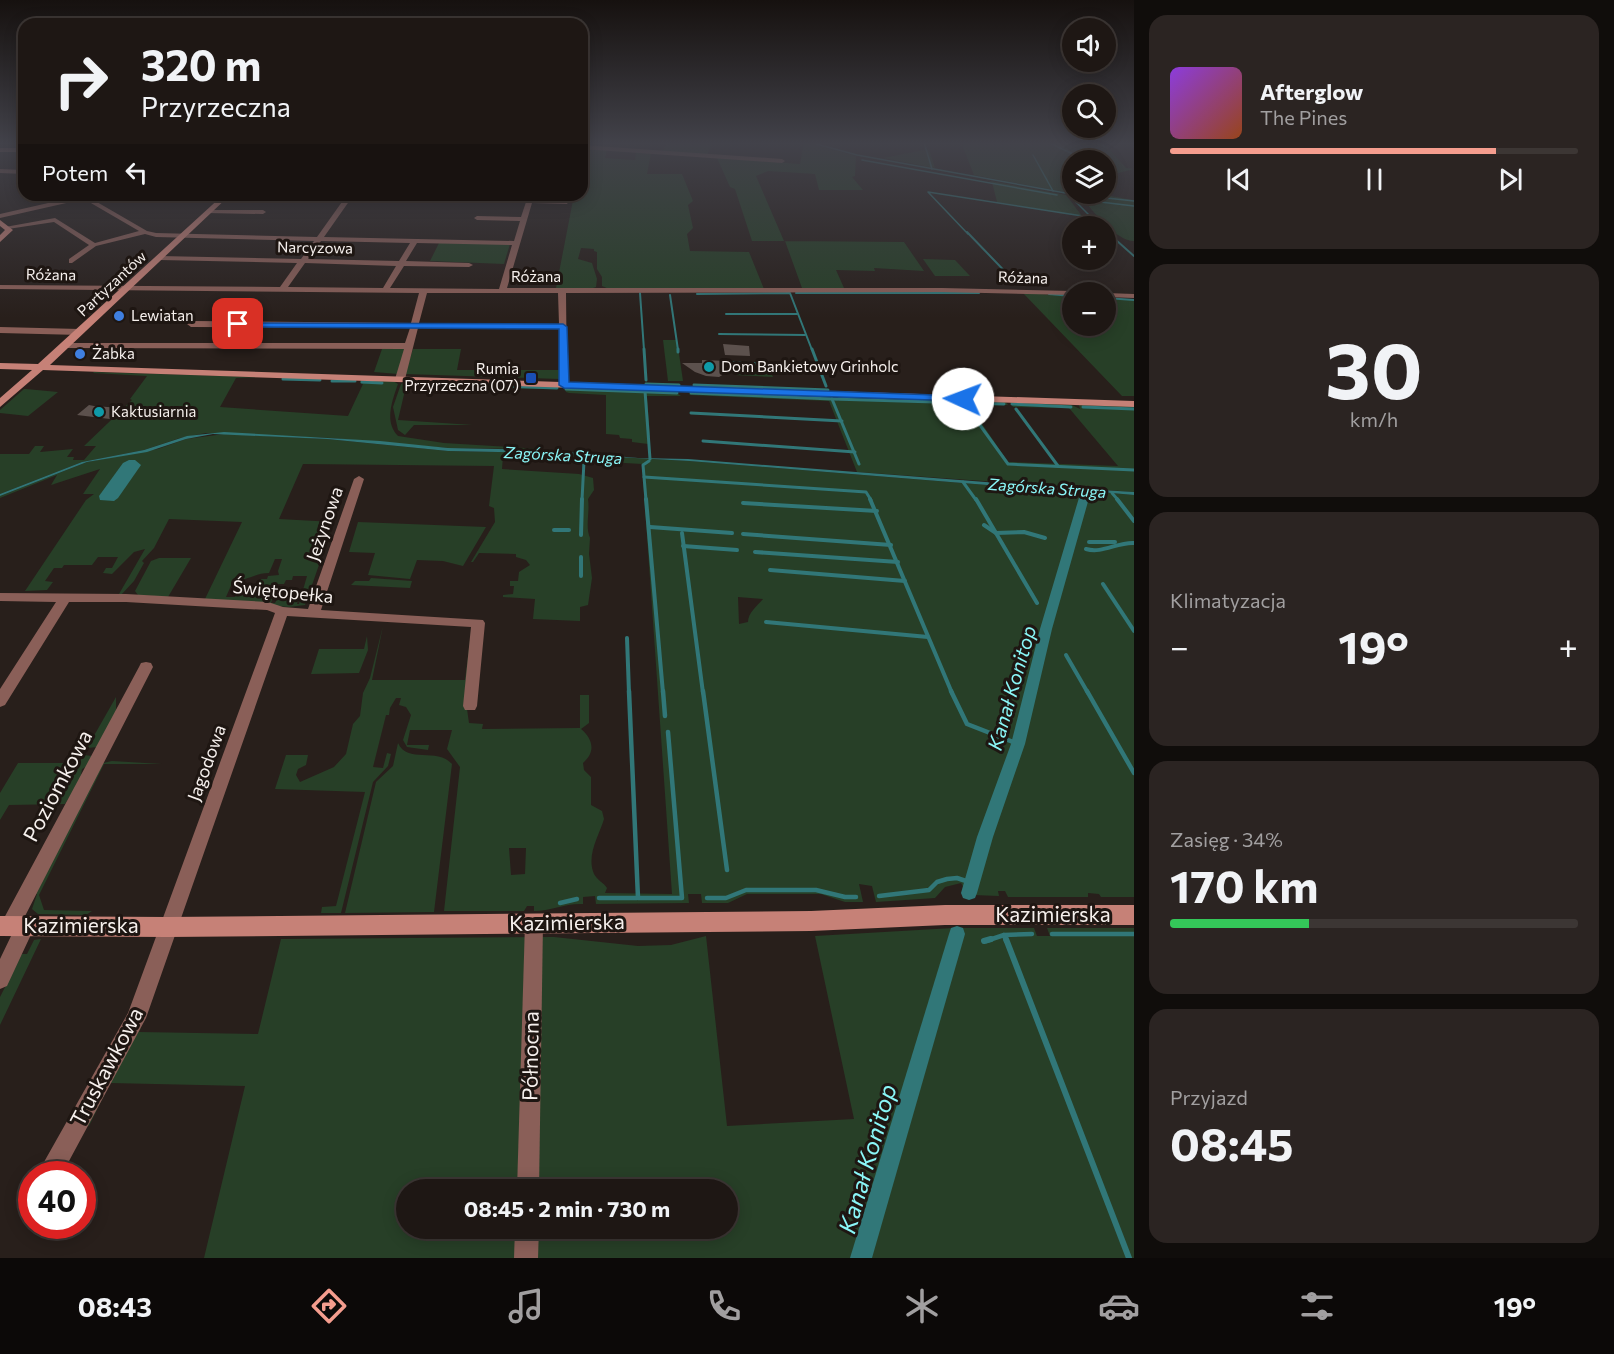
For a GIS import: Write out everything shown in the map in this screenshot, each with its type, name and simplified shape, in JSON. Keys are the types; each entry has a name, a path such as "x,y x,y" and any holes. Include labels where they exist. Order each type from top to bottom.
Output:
{"street":[{"path":"0,216 62,201"},
{"path":"92,201 145,232 156,235 514,243"},
{"name":"Partyzantów","path":"0,404 127,290 220,201"},
{"path":"282,290 305,262 319,238 347,201"},
{"path":"502,291 514,243 529,201"},
{"path":"555,201 567,202"},
{"path":"208,212 262,212"},
{"path":"477,218 523,219"},
{"path":"0,222 8,227 53,219 94,245"},
{"path":"0,240 8,233 8,227"},
{"path":"72,261 94,245 145,232"},
{"path":"386,291 415,240"},
{"name":"Narcyzowa","path":"160,258 469,265"},
{"name":"Różana","path":"0,287 127,290 942,290 1062,293"},
{"path":"400,379 424,291"},
{"path":"562,291 564,385"},
{"path":"1116,295 1134,296"},
{"path":"190,324 563,327"},
{"path":"0,330 80,332"},
{"path":"64,346 408,346"},
{"path":"0,366 1134,404"},
{"name":"Jeżynowa","path":"313,613 359,479"},
{"path":"0,701 66,596"},
{"name":"Świętopełka","path":"0,597 66,596 194,601 268,606 282,611 478,623 470,706"},
{"name":"Jagodowa","path":"167,927 282,611"},
{"name":"Poziomkowa","path":"0,979 12,926 146,667"},
{"name":"Kazimierska","path":"12,926 167,927 894,919 955,915 1134,915"},
{"name":"Północna","path":"528,1179 534,923"},
{"name":"Truskawkowa","path":"57,1161 136,1018 167,927"},
{"path":"526,1258 527,1239"}],"green space":[{"path":"573,201 693,201 688,205 693,228 687,234 690,251 749,252 764,289 609,289 602,286 602,277 597,269 597,252 594,249 581,248 578,259 592,263 597,279 596,287 590,289 556,288"},
{"path":"739,201 767,201 784,241 752,241"},
{"path":"997,201 1062,201 1062,204 1073,204 1082,216"},
{"path":"1116,201 1134,201 1134,241 1116,233 1116,216 1098,216 1087,204 1116,204"},
{"path":"785,241 904,242 924,271 874,268 875,271 836,270 844,288 802,288"},
{"path":"439,243 510,244 504,264 430,261"},
{"path":"923,259 955,260 970,276 935,276"},
{"path":"1023,293 1062,295 1062,334"},
{"path":"1116,299 1134,300 1134,396 1122,396 1064,336 1116,336"},
{"path":"663,340 677,340 683,381 668,381"},
{"path":"382,349 405,349 398,374 374,372"},
{"path":"413,349 461,349 457,370 559,370 559,379 405,374"},
{"path":"732,365 767,365 773,377 735,375"},
{"path":"94,372 260,377 236,378 220,407 348,416 363,384 360,383 361,380 393,381 398,384 390,418 398,436 444,443 542,449 448,448 331,438 206,433 180,438 144,450 82,462 0,494 0,454 29,454 35,446 44,446 40,452 73,449 67,457 74,457 73,460 84,460 96,446 84,446 132,400 130,399 147,376"},
{"path":"407,381 561,387 546,389 406,386 398,420 473,425 414,425 405,435 398,430 393,407 401,384"},
{"path":"565,388 674,391 681,396 647,396 650,437 647,437 648,444 632,442 632,439 620,438 619,435 606,434 606,395 569,393"},
{"path":"24,389 58,392 28,416 0,413 0,410"},
{"path":"692,392 832,397 839,401 838,396 1006,402 1008,405 970,406 1008,462 1118,466 1069,408 1013,407 1010,402 1072,405 1080,409 1079,405 1134,406 1134,492 857,472 829,401 689,395"},
{"path":"224,434 327,439 448,451 544,453 689,461 1038,489 1049,487 1083,493 1134,495 1134,897 1101,897 1099,894 1088,893 1088,897 1008,897 1005,891 998,891 999,896 973,895 966,892 961,883 945,887 935,898 876,902 872,886 859,884 863,902 845,902 821,894 747,894 728,903 702,903 701,894 688,894 689,903 596,904 595,896 583,897 583,904 540,911 534,911 534,906 527,906 524,911 444,911 460,767 447,749 452,730 410,730 407,745 429,745 428,750 407,747 403,740 411,715 406,707 399,705 401,698 396,698 389,715 386,715 373,767 383,768 387,753 391,754 388,766 373,782 341,913 321,913 322,907 336,906 365,792 275,789 286,755 308,755 306,765 298,769 296,775 300,782 334,767 346,754 353,724 360,716 363,693 370,678 383,626 372,680 465,680 471,631 467,709 469,723 483,724 482,729 580,728 580,695 589,695 589,723 581,729 590,741 591,750 583,763 584,770 591,777 591,805 602,811 604,819 592,853 594,874 607,888 605,893 672,894 642,464 503,456 502,469 579,474 593,478 594,490 588,499 592,578 588,605 580,607 580,621 533,619 535,599 503,597 503,595 513,594 514,586 510,586 510,581 518,581 519,572 530,565 526,560 516,557 516,554 479,553 471,562 495,522 494,508 489,506 494,466 303,464 279,519 334,522 305,605 289,607 205,599 242,522 169,519 154,548 142,561 144,563 134,581 121,595 112,594 119,594 145,549 134,552 112,574 103,573 106,568 112,568 118,557 98,557 92,565 64,565 62,568 54,568 45,581 53,582 47,590 25,591 86,500 94,494 83,494 100,469 51,485 57,475 0,498 0,496 87,462 158,449 186,439","holes":["275,559 282,559 279,575 261,579 257,588 239,588 235,597 226,597 233,581 269,573","293,576 307,576 299,604 297,604 300,590 282,590 275,603 271,603 277,584 284,584 286,580 292,580","738,597 763,599 751,613 748,622 739,624","509,848 526,848 525,874 511,875"]},
{"path":"358,522 486,527 463,566 443,561 417,560 410,579 368,575 375,553 349,552"},
{"path":"159,558 191,558 168,597 138,595 135,591 151,561"},
{"path":"371,578 412,581 410,588 351,585 355,581 369,581"},
{"path":"367,636 368,650 359,673 311,674 319,649 364,649"},
{"path":"116,697 116,712 98,747 87,748"},
{"path":"398,743 408,753 438,756 452,764 434,912 345,913 376,782 393,766"},
{"path":"84,755 92,756 93,763 82,769 80,780 65,804 9,805 0,820 0,793 18,763 79,763"},
{"path":"112,761 162,764 104,764 39,895 44,910 92,911 86,915 38,914 32,909 37,894 33,894 103,763"},
{"path":"953,928 1034,928 1037,936 1050,936 1047,928 1134,928 1134,1258 204,1258 245,1086 110,1083 89,1126 83,1125 136,1030 141,1028 139,1032 258,1034 281,939 554,937 638,946 671,945 706,936 727,1126 854,1119 815,936"},
{"path":"41,939 0,1025 0,997 22,954 27,954 34,940"}],"water":[{"path":"224,432 380,441 448,448 545,450 638,458 688,459 1134,492 1134,495 1083,493 1049,487 1038,489 689,461 544,453 448,451 327,439 213,434 186,439 147,452 87,462 0,496 0,494 82,462 144,450 187,436"},
{"path":"135,460 141,465 118,498 114,501 100,500 99,496 123,463"}],"building":[{"path":"723,344 749,346 750,356 725,355"},
{"name":"Dom Bankietowy Grinholc","path":"702,360 728,361 729,371 719,377 706,376 682,363 702,363"},
{"name":"Kaktusiarnia","path":"89,405 121,408 110,419 77,415"}],"waterway":[{"path":"936,201 968,234"},
{"path":"984,201 1083,216"},
{"path":"1078,204 1090,216"},
{"path":"1116,204 1134,206"},
{"path":"967,232 1017,284"},
{"path":"1116,240 1134,256"},
{"path":"640,293 644,350"},
{"path":"697,294 790,293 812,350"},
{"path":"796,293 979,293"},
{"path":"1049,294 1062,295"},
{"path":"670,295 678,350"},
{"path":"1116,299 1134,300"},
{"path":"726,314 797,314"},
{"path":"719,334 805,335"},
{"path":"644,349 646,380"},
{"path":"812,349 826,386"},
{"path":"733,363 818,365"},
{"path":"283,379 320,380"},
{"path":"332,381 355,381"},
{"path":"362,382 382,383"},
{"path":"407,383 557,388"},
{"path":"646,384 679,385"},
{"path":"694,385 828,390"},
{"path":"566,389 645,392"},
{"path":"645,392 677,393"},
{"path":"645,392 650,459"},
{"path":"691,393 832,399"},
{"path":"832,399 1004,404"},
{"path":"832,399 841,421"},
{"path":"964,403 1008,464 1134,470"},
{"path":"1012,404 1071,407"},
{"path":"1083,407 1134,409"},
{"path":"1016,409 1058,466"},
{"path":"691,413 841,421"},
{"path":"841,421 854,452"},
{"path":"703,441 854,452"},
{"path":"854,452 859,464"},
{"path":"582,500 584,461"},
{"path":"644,477 643,465 649,461"},
{"path":"644,477 866,492 871,500"},
{"path":"644,477 646,500"},
{"path":"963,482 976,500"},
{"name":"Kanał Konitop","path":"969,893 985,837 1018,744 1046,629 1086,491"},
{"name":"Zagórska Struga","path":"1112,493 1118,500"},
{"path":"581,535 582,499"},
{"path":"646,499 663,693"},
{"path":"870,499 875,511"},
{"path":"976,499 996,533"},
{"path":"1117,499 1134,521"},
{"path":"743,503 875,511"},
{"path":"875,511 889,545"},
{"path":"984,525 996,533"},
{"path":"650,527 732,533"},
{"path":"554,530 569,530"},
{"path":"996,533 1024,532 1045,538"},
{"path":"682,533 684,546"},
{"path":"996,533 1037,603"},
{"path":"743,534 889,545"},
{"path":"1089,542 1115,542"},
{"path":"1086,549 1098,550 1134,543"},
{"path":"889,545 897,562"},
{"path":"684,546 737,550"},
{"path":"684,546 703,693"},
{"path":"755,552 897,562"},
{"path":"581,557 581,576"},
{"path":"897,562 905,581"},
{"path":"770,570 905,581"},
{"path":"905,581 952,693"},
{"path":"1103,584 1134,631"},
{"path":"766,622 928,637"},
{"path":"627,638 629,693"},
{"path":"1066,655 1088,693"},
{"path":"629,691 638,898 682,898 668,732"},
{"path":"663,691 665,716"},
{"path":"703,691 727,870"},
{"path":"951,691 967,724 1018,744"},
{"path":"1087,691 1134,773"},
{"path":"879,896 929,890 937,882 947,879 957,878 972,883"},
{"path":"707,898 726,898 746,890 816,890 845,897 856,897"},
{"path":"599,898 637,898"},
{"path":"560,903 577,899"},
{"name":"Kanał Konitop","path":"861,1258 957,934"},
{"path":"1004,935 1032,934"},
{"path":"1052,934 1134,934"},
{"path":"986,941 1004,935"},
{"path":"1004,935 1006,941"},
{"path":"984,941 991,939"},
{"path":"1006,939 1129,1258"}],"place":[{"name":"Lewiatan","path":"119,316"},
{"name":"Żabka","path":"80,354"},
{"name":"Dom Bankietowy Grinholc","path":"709,367"},
{"name":"Rumia Przyrzeczna (07)","path":"531,378"},
{"name":"Kaktusiarnia","path":"99,412"}],"route":[{"path":"238,324 563,327 564,385 963,399"}]}
